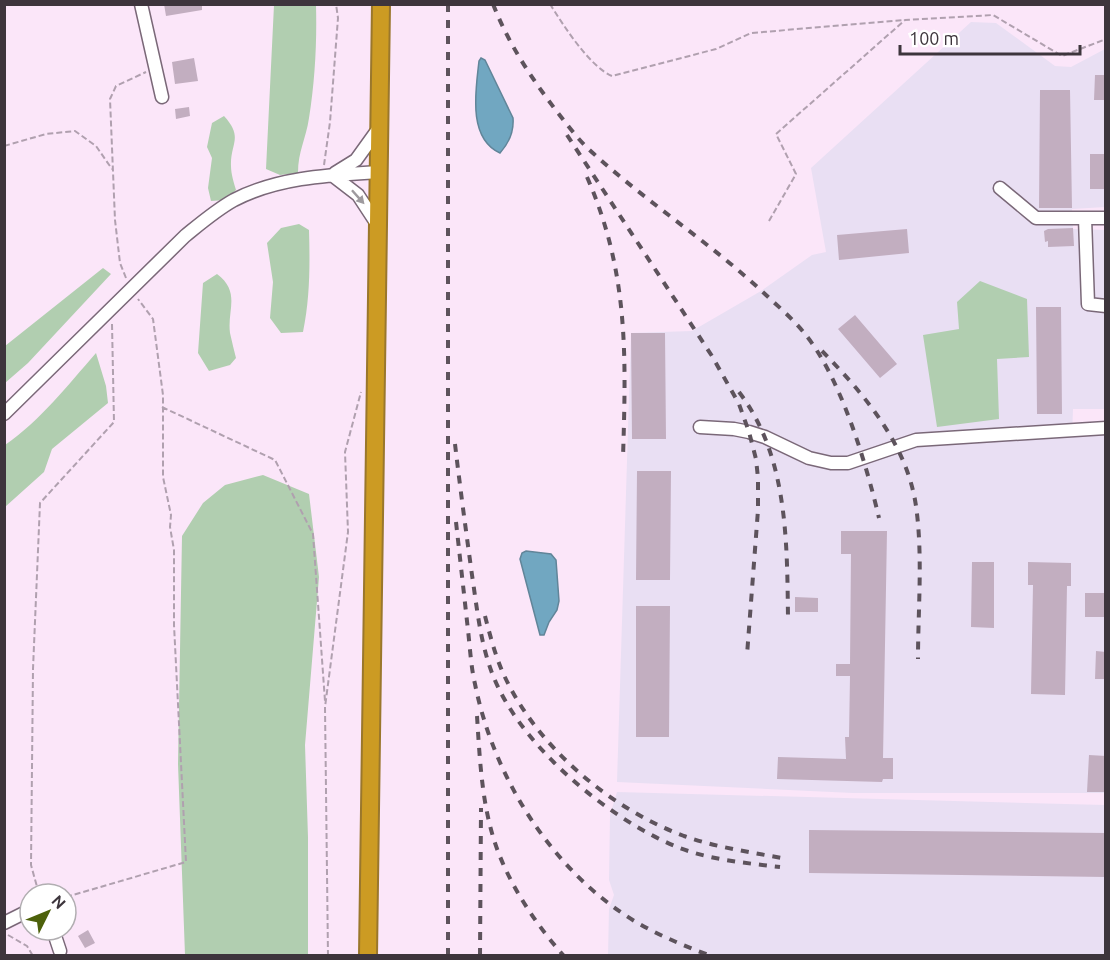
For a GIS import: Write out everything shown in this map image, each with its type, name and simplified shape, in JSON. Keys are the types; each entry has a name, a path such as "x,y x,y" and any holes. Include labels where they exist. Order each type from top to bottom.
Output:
{"highway":[{"path":"368,956 381,4"}],"street":[{"path":"141,4 162,97"},
{"path":"327,176 356,160 379,128"},
{"path":"4,414 185,236 209,216 256,190 289,180 379,172"},
{"path":"327,176 358,195 378,226"},
{"path":"1000,188 1036,218 1106,218"},
{"path":"1085,218 1088,304 1106,306"},
{"path":"700,427 749,432 809,458 848,464 916,440 1106,428"},
{"path":"4,923 18,916"},
{"path":"57,942 60,951"}],"path":[{"path":"327,176 338,18 336,4"},
{"path":"550,4 565,29 602,72 612,76 716,49 751,33 905,20 993,15 1062,56 1106,39"},
{"path":"769,221 796,174 776,134 905,20"},
{"path":"78,893 186,861 174,626 174,550 164,477 163,394 153,319 131,291 120,263 112,169 110,99 116,86 156,67"},
{"path":"4,146 46,134 75,131 96,146 112,169"},
{"path":"36,882 31,866 33,669 40,503 114,422 113,308"},
{"path":"325,706 348,532 345,452 363,382"},
{"path":"162,407 275,460 313,534 325,706 328,956"},
{"path":"4,934 27,946 33,956"}],"shaded area":[{"path":"971,22 996,23 1055,66 1071,67 1105,49 1105,207 1072,209 1073,229 1105,230 1105,409 1073,409 1072,436 1105,435 1105,793 853,793 617,782 631,333 692,331 761,291 812,255 826,252 811,168"},
{"path":"617,792 1105,805 1105,955 608,956 609,909 614,895 609,880 610,815"}],"green space":[{"path":"274,5 316,5 313,90 298,173 280,175 266,169"},
{"path":"224,116 235,135 231,166 236,190 225,200 211,201 208,188 212,158 207,147 212,123"},
{"path":"299,224 309,230 309,281 303,332 281,333 270,318 273,282 267,243 281,228"},
{"path":"103,268 111,274 28,363 5,383 5,346"},
{"path":"217,274 229,288 231,295 230,333 236,358 230,365 209,371 198,353 203,283"},
{"path":"980,281 1027,299 1029,357 997,359 999,419 937,427 923,335 959,329 957,302"},
{"path":"96,353 106,386 108,403 52,449 44,472 5,507 5,445 42,414"},
{"path":"263,475 309,494 319,577 305,745 308,955 185,955 178,764 182,536 203,503 225,485"}],"water":[{"path":"481,58 485,60 513,118 510,137 500,153 482,136 478,125 476,85"},
{"path":"526,551 551,554 556,560 559,601 557,610 544,635 540,635 520,559 522,553"}],"building":[{"path":"164,4 202,4 202,10 166,16"},
{"path":"194,58 198,81 175,84 172,62"},
{"path":"1095,75 1106,75 1106,100 1094,100"},
{"path":"1040,90 1070,90 1072,208 1039,208"},
{"path":"189,107 190,116 176,119 175,109"},
{"path":"1090,154 1106,154 1106,189 1090,189"},
{"path":"1073,228 1074,246 1048,247 1044,231"},
{"path":"907,229 909,253 839,260 837,235"},
{"path":"1036,307 1061,307 1062,414 1037,414"},
{"path":"855,315 897,364 880,378 838,329"},
{"path":"631,333 665,333 666,439 632,439"},
{"path":"637,471 671,471 670,580 636,580"},
{"path":"841,531 887,531 883,758 893,758 893,779 883,779 882,782 777,779 778,757 846,759 845,737 849,737 850,676 836,676 836,664 850,664 851,554 841,554"},
{"path":"972,562 994,562 994,628 971,627"},
{"path":"1028,562 1071,563 1071,586 1067,586 1065,695 1031,694 1033,585 1028,585"},
{"path":"1085,593 1106,593 1106,617 1085,617"},
{"path":"795,597 818,598 818,612 795,612"},
{"path":"636,606 670,606 669,737 636,737"},
{"path":"1096,651 1106,652 1106,679 1095,679"},
{"path":"1089,755 1106,756 1106,792 1087,792"},
{"path":"809,830 1106,833 1106,877 809,873"},
{"path":"88,930 95,943 85,948 78,936"}],"railway":[{"path":"448,4 448,956"},
{"path":"493,4 506,34 530,74 584,144 636,190 745,276 805,334 818,352 841,397 867,472 879,518"},
{"path":"567,135 712,356 739,404 749,432 756,459 758,510 747,655"},
{"path":"587,177 601,212 618,281 625,385 623,458"},
{"path":"822,351 881,421 893,441 911,483 916,506 919,544 918,659"},
{"path":"739,392 755,417 776,472 785,530 788,618"},
{"path":"455,444 479,624 492,673 505,700 522,726 568,776 622,818 650,834 677,847 702,855 780,867"},
{"path":"456,522 475,684 496,754 512,788 554,850 578,877 606,901 645,927 711,956"},
{"path":"485,616 500,666 517,700 555,749 602,791 656,824 684,836 720,846 782,858"},
{"path":"477,716 485,804 493,838 511,881 527,908 564,956"},
{"path":"480,956 481,808"}]}
